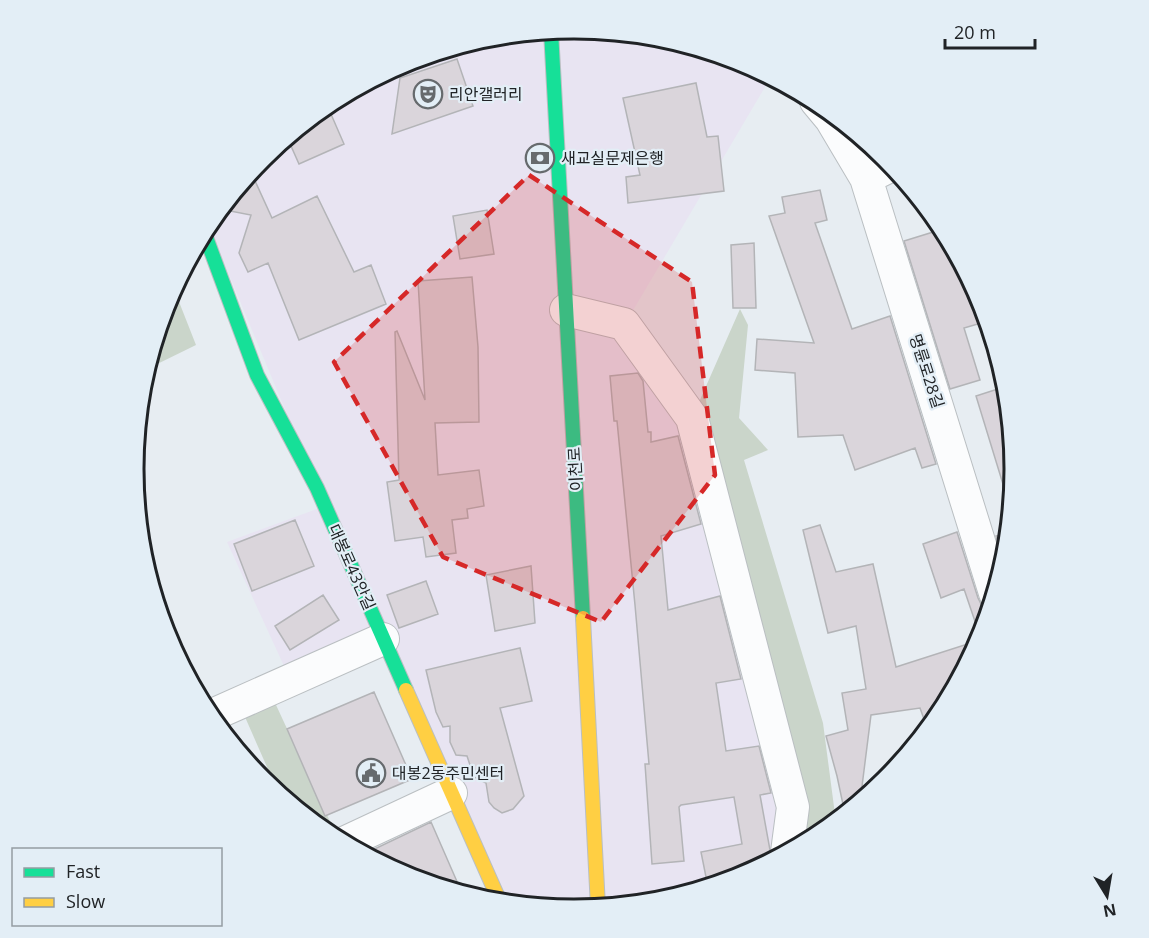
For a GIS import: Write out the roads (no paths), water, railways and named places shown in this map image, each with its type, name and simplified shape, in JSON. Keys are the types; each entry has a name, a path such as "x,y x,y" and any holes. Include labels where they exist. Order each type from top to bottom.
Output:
{"main road":[{"name":"이천로","path":"551,40 598,898"},
{"name":"대봉로43안길","path":"208,244 257,375 317,488 495,892"}],"street":[{"name":"명륜로28길","path":"850,139 879,171 991,577"},
{"path":"566,310 624,324 692,418 793,807 788,842"},
{"path":"220,712 383,639"},
{"path":"354,838 451,793"}],"place":[{"name":"리안갤러리","path":"428,94"},
{"name":"새교실문제은행","path":"540,158"},
{"name":"대봉2동주민센터","path":"371,773"}]}
